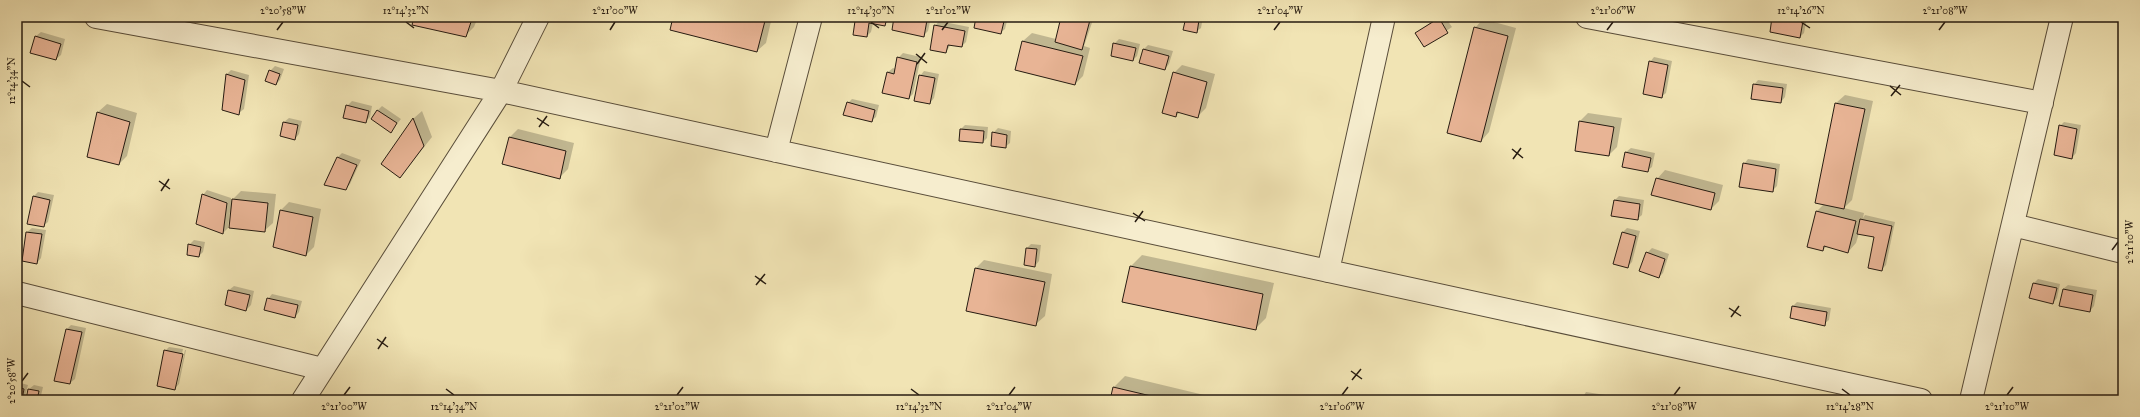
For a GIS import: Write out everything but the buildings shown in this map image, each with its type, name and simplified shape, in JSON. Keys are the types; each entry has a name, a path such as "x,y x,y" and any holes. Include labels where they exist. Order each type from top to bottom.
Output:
{"street":[{"path":"96,17 502,91 1921,400"},
{"path":"303,400 502,91 538,17"},
{"path":"776,151 811,17"},
{"path":"1328,271 1384,17"},
{"path":"1587,17 2042,103"},
{"path":"1971,400 2062,17"},
{"path":"2013,225 2123,252"},
{"path":"17,293 322,370"}]}
